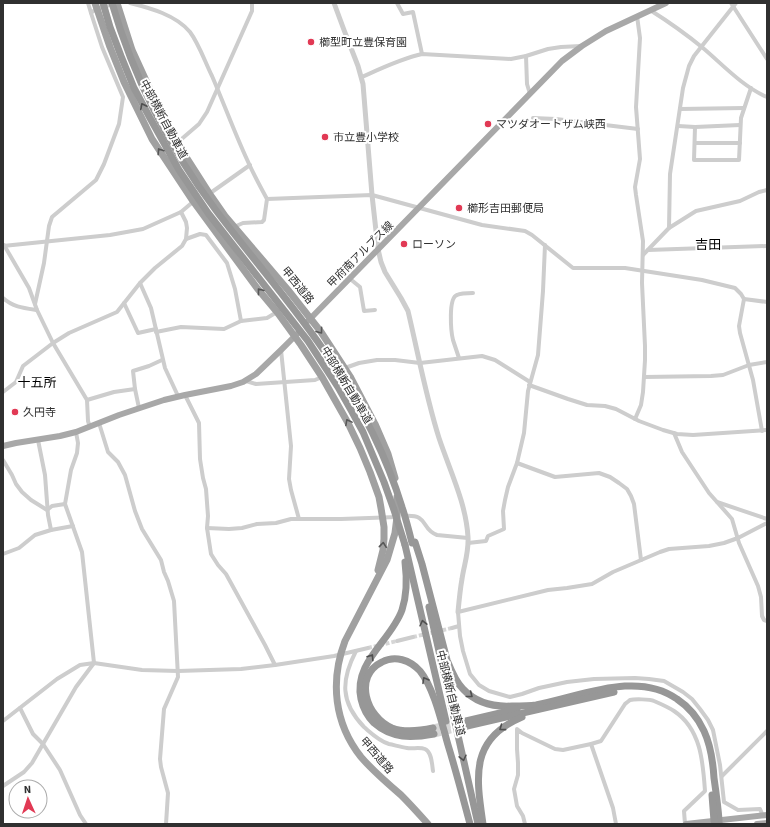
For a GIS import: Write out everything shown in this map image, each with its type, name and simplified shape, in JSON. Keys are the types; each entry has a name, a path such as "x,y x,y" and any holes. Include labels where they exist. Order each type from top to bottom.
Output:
{"highway":[{"name":"中部横断自動車道","path":"103,3 110,27 134,88 179,170 208,213 312,347 338,387 363,432 394,510 413,579 439,695 471,824"},
{"name":"中部横断自動車道","path":"112,3 128,54 141,85 172,143 214,208 301,317 320,344 346,383 382,454 402,506 413,542 478,824"},
{"name":"甲西道路","path":"117,3 132,50 177,143 225,216 288,290 321,332 351,378 375,424 388,454 396,484 398,503 394,533 387,560 345,641 340,655 336,684 336,698 344,727 360,756 428,824"},
{"name":"甲西道路","path":"94,8 124,82 152,139 193,202 257,288 277,312 322,377 348,423 360,448 375,485 383,517 383,550 376,576 368,596"},
{"path":"413,542 422,564 447,660 452,672 462,688 476,700 493,705 536,708"},
{"path":"403,546 406,570 406,591 404,601 392,629 369,659 365,668 361,682 363,706 372,722 389,733 410,737 434,731 410,732 400,731 390,727 382,723 376,717 368,703 366,686 367,678 371,671 382,662 395,659 402,660 419,670 427,682 442,722 471,824"},
{"path":"467,724 536,708 618,692 632,690 663,696 682,708 696,724 701,734 708,757 717,822"},
{"path":"483,824 478,781 480,759 483,751 498,731 536,708"}],"main road":[{"name":"甲府南アルプス線","path":"3,446 76,432 139,408 178,396 231,386 246,381 256,374 281,350 310,318 562,61 606,31 666,3"},
{"path":"685,824 717,822 765,815"},
{"path":"757,824 767,823"}],"street":[{"path":"35,304 44,263 49,226 52,217 96,180 104,164 119,124 123,97 102,47 94,8 88,3"},
{"path":"94,8 117,3"},
{"path":"130,3 156,10 182,25 190,32 218,88 250,165 267,199 264,220 262,222 243,223 234,226"},
{"path":"177,143 199,124 208,112 252,11 252,3"},
{"path":"334,3 362,77 378,249 385,272 408,311 439,437 464,509 468,540 458,612 463,651 470,674 479,685 489,691 510,697 538,688 594,678 649,678 674,686 688,695 700,708 713,730 722,776 724,802 738,810 760,808 765,815"},
{"path":"397,3 403,14 413,12 422,54"},
{"path":"669,228 670,174 683,88 689,66 694,56 733,4 767,59"},
{"path":"650,10 675,26 751,88 767,96"},
{"path":"635,419 641,405 643,392 646,346 642,283 643,241 635,187 640,159 636,107 640,38 637,16"},
{"path":"362,77 394,62 422,54 510,59 548,49 582,46"},
{"path":"526,56 527,84 530,94"},
{"path":"695,127 694,160 739,160 741,118 751,88"},
{"path":"680,109 744,108"},
{"path":"533,118 556,119 638,129"},
{"path":"678,126 695,127 740,125"},
{"path":"695,143 740,142"},
{"path":"90,427 88,421 87,400 53,343 37,310 29,288 3,245 110,235 143,229 181,212 193,202 250,165"},
{"path":"643,255 669,228 696,211 740,201 767,190"},
{"path":"267,199 372,196 482,225 525,231 574,268 625,268 702,280 735,288 744,299 739,326 753,380 762,431"},
{"path":"3,392 16,382 23,366 53,343 116,312 155,268 182,246 186,239 187,228 181,212"},
{"path":"186,239 200,234 206,235 227,263 236,289 241,321"},
{"path":"207,528 242,528 257,524 276,523 290,519 340,519 410,516 420,518 432,534 468,540 486,541 488,536 504,528 503,511 505,500 517,463 524,433 529,383 538,355 540,343 544,291 545,245"},
{"path":"648,250 767,246"},
{"path":"350,278 360,288 364,311 375,310"},
{"path":"140,284 151,308 162,360 178,396"},
{"path":"459,358 453,339 452,306 454,297 457,295 473,293"},
{"path":"3,298 10,304 37,310"},
{"path":"744,299 767,302"},
{"path":"124,303 138,333 180,327 224,329 241,321 267,318 277,312"},
{"path":"281,350 291,446 289,479 299,519"},
{"path":"345,368 359,363 377,360 420,363 459,358 482,356 489,357 529,383 587,405 604,406 616,409 635,419 674,433 693,435 767,430"},
{"path":"139,408 133,371 162,360"},
{"path":"644,377 711,376 723,374 749,365 767,362"},
{"path":"246,381 256,384 315,380 322,377"},
{"path":"87,400 114,392 135,389"},
{"path":"185,395 199,423 200,459 206,490 208,509 207,528 211,554 226,574 275,665"},
{"path":"99,423 108,452 118,462 125,475 134,510 142,529 161,560 174,601 178,677 164,709 160,758 160,767 168,793 166,824"},
{"path":"3,786 24,772 32,763 76,687 94,663 82,552 65,504 71,470 77,453 78,443 76,432"},
{"path":"674,433 682,452 708,493 732,519 738,538 758,586 761,597 762,616 764,620 767,621"},
{"path":"38,440 45,475 51,530"},
{"path":"3,460 22,492 31,500 48,510"},
{"path":"517,463 555,477 599,473 610,477 619,483 626,489 634,504 641,560"},
{"path":"716,502 767,519"},
{"path":"48,510 52,506 65,504"},
{"path":"458,612 548,590 592,584 613,572 660,552 670,549 709,546 724,543 767,524"},
{"path":"3,554 19,548 35,535 73,526"},
{"path":"452,628 459,626"},
{"path":"397,641 412,637"},
{"path":"3,721 57,679 80,665 94,663 142,670 178,671 241,668 275,665 340,655 368,648"},
{"path":"356,651 349,666 345,682 345,692 350,708 361,724 377,738 388,743 407,748 425,749 429,752 432,761 432,771"},
{"path":"510,697 510,702"},
{"path":"525,824 523,816 517,806 514,788 518,775 516,728 522,733 555,749 563,750 591,744 601,741 629,700 650,699 681,716 692,730 698,741 705,792 684,811 685,824"},
{"path":"20,708 33,734 42,744 60,770 80,815 86,824"},
{"path":"722,776 767,731"},
{"path":"591,744 613,808 616,824"}],"tunnel":[{"path":"413,637 452,628"},
{"path":"368,648 397,641"},
{"path":"433,728 466,721"},
{"path":"434,734 467,726"}],"place":[{"name":"櫛型町立豊保育園","path":"311,42"},
{"name":"マツダオートザム峡西","path":"488,124"},
{"name":"市立豊小学校","path":"325,137"},
{"name":"櫛形吉田郵便局","path":"459,208"},
{"name":"ローソン","path":"404,244"},
{"name":"久円寺","path":"15,412"}],"district":[{"name":"吉田","path":"708,244"},
{"name":"十五所","path":"37,382"}]}
